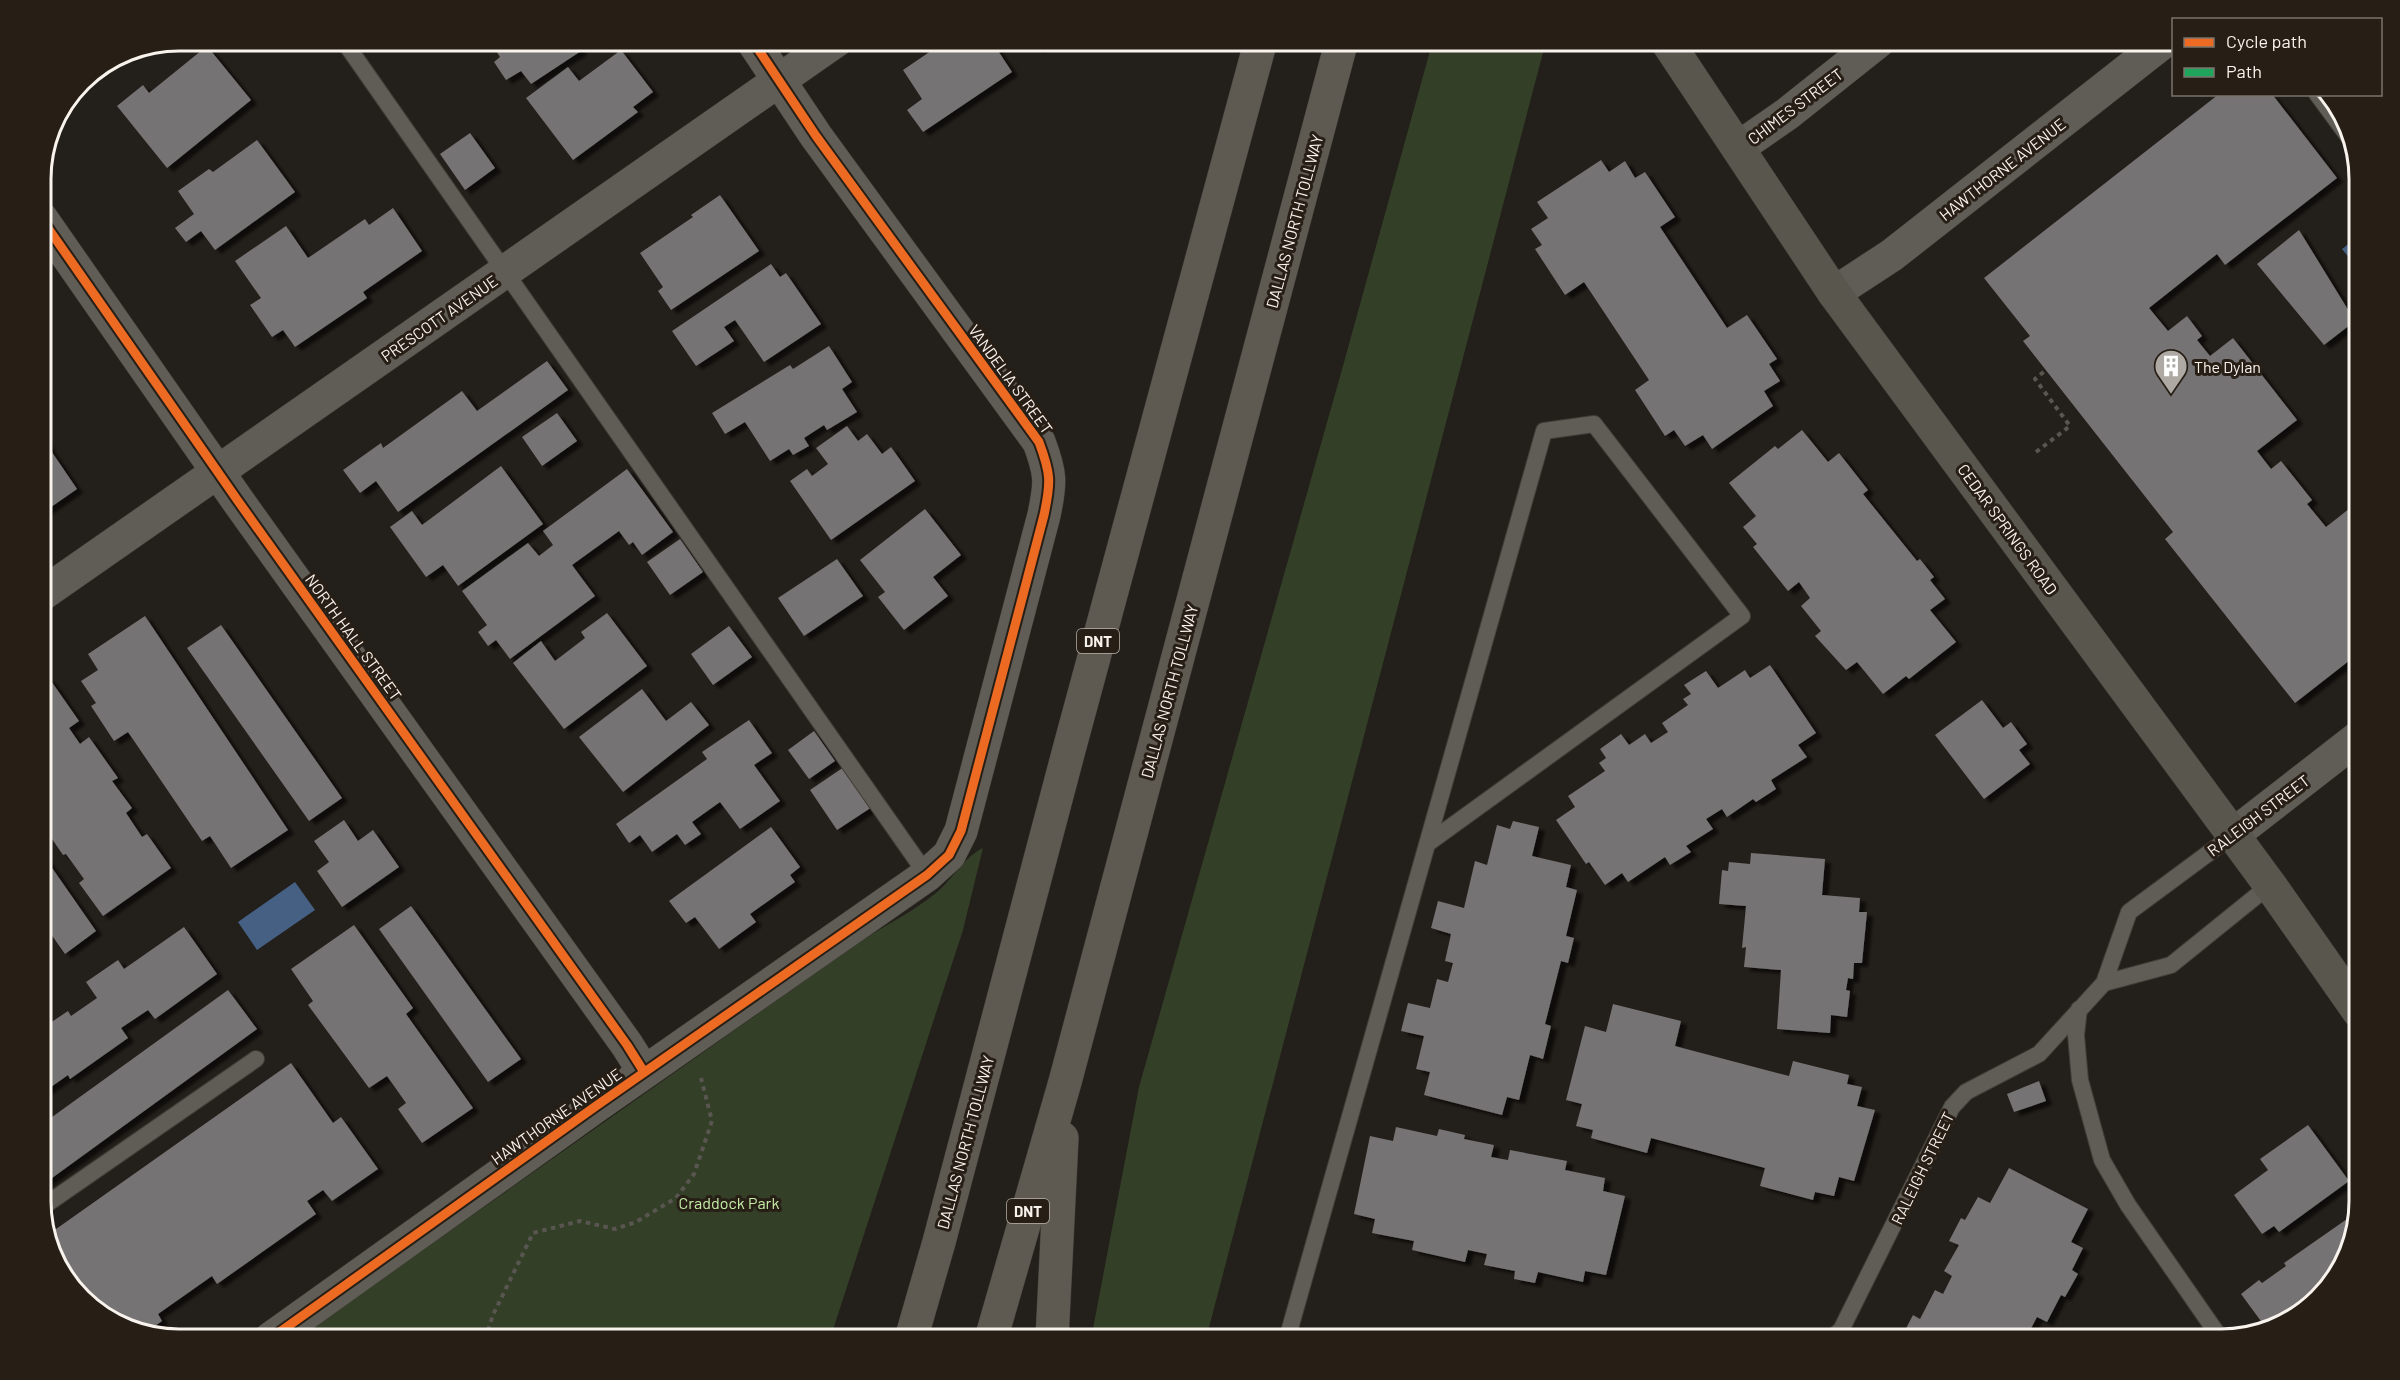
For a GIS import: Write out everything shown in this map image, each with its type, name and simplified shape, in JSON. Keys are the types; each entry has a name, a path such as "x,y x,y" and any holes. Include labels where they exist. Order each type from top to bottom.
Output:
{"highway":[{"name":"DALLAS NORTH TOLLWAY","path":"914,1329 1258,51"},
{"name":"DALLAS NORTH TOLLWAY","path":"994,1329 1065,1082 1339,51"},
{"path":"1054,1329 1065,1082"},
{"path":"893,1329 939,1242"}],"main road":[{"name":"CEDAR SPRINGS ROAD","path":"1673,51 1834,293 2270,885 2349,996"}],"street":[{"name":"VANDELIA STREET","path":"759,51 816,136 1039,442 1049,468 1050,487 1044,515 961,831 938,865"},
{"name":"PRESCOTT AVENUE","path":"51,588 822,51"},
{"name":"CHIMES STREET","path":"1738,148 1787,114 1866,51"},
{"name":"HAWTHORNE AVENUE","path":"1834,293 1892,255 2152,51"},
{"name":"NORTH HALL STREET","path":"51,232 217,471 644,1072"},
{"name":"RALEIGH STREET","path":"2233,835 2349,745"},
{"name":"HAWTHORNE AVENUE","path":"285,1329 938,865"}],"lane":[{"path":"351,51 506,271 938,865"},
{"path":"1290,1329 1427,844 1544,431 1594,424 1742,616 1427,844"},
{"name":"RALEIGH STREET","path":"1841,1329 1952,1107 1965,1092 2039,1054 2104,983 2129,912 2233,835"},
{"path":"2104,983 2171,965 2270,885"},
{"path":"2079,1009 2076,1035 2080,1080 2102,1160 2128,1205 2213,1329"},
{"path":"51,1201 256,1059"}],"path":[{"path":"2036,452 2070,426 2035,379 2046,370"},
{"path":"489,1329 493,1315 533,1233 580,1221 615,1229 636,1222 676,1198 694,1174 712,1121 700,1076"}],"green space":[{"path":"1430,51 1543,51 1209,1329 1093,1329 1139,1087"},
{"name":"Craddock Park","path":"983,848 963,930 833,1329 311,1329 861,941 927,900 976,852"}],"water":[{"path":"2349,244 2349,258 2342,249"},
{"path":"295,882 315,910 257,950 238,922"}],"building":[{"path":"201,51 211,51 251,100 167,168 117,106 143,85 149,93"},
{"path":"496,51 581,51 531,84 521,71 506,80 494,62 500,57"},
{"path":"622,51 653,92 633,107 638,112 573,160 526,98 568,67 579,81"},
{"path":"931,51 998,51 1012,72 923,132 907,110 922,99 903,70"},
{"name":"The Dylan","path":"2216,96 2274,96 2337,178 2225,265 2217,254 2149,308 2168,331 2187,316 2202,336 2197,340 2210,356 2233,338 2297,420 2257,451 2271,469 2281,461 2312,500 2307,504 2326,527 2349,509 2349,661 2295,703 2165,539 2173,532 2023,341 2030,336 1984,278"},
{"path":"470,133 495,168 465,190 440,154"},
{"path":"257,140 295,192 215,250 201,231 186,242 175,228 194,214 178,191 209,169 213,172"},
{"path":"1601,160 1609,172 1625,161 1635,178 1645,172 1675,217 1660,227 1727,328 1747,315 1777,359 1769,364 1780,381 1764,391 1773,406 1712,449 1703,435 1685,446 1674,430 1665,436 1635,390 1649,380 1584,282 1565,295 1535,249 1542,245 1531,229 1548,218 1537,202"},
{"path":"720,195 759,251 671,310 658,291 663,287 640,253 693,217 691,215"},
{"path":"393,208 422,251 363,292 367,298 295,347 283,330 272,337 250,305 261,298 235,261 286,226 308,258 365,219 369,225"},
{"path":"2299,230 2349,311 2349,326 2324,345 2257,264"},
{"path":"771,264 780,277 786,273 821,324 764,362 735,320 724,327 734,341 696,366 672,331"},
{"path":"829,346 852,382 842,389 857,412 827,430 824,425 804,438 809,446 793,455 789,449 770,461 745,422 725,434 712,413 790,365 793,369"},
{"path":"547,361 568,390 398,512 376,481 360,493 343,470 381,443 383,448 462,391 477,411"},
{"path":"557,413 577,441 542,466 522,437"},
{"path":"847,426 858,441 867,434 882,454 891,447 915,481 831,540 790,481 807,469 812,476 828,464 816,448"},
{"path":"1802,430 1828,462 1839,453 1868,490 1863,494 1917,561 1920,559 1934,577 1930,580 1945,599 1930,610 1956,642 1909,679 1906,676 1883,694 1857,662 1846,670 1815,636 1821,631 1801,606 1810,598 1799,582 1788,591 1753,547 1757,544 1743,527 1756,516 1729,483 1775,446 1778,449"},
{"path":"51,451 77,489 51,507"},
{"path":"501,466 543,524 458,586 443,565 426,577 390,527 412,511 422,525"},
{"path":"627,469 673,532 642,555 633,542 629,545 619,531 572,565 595,596 510,659 496,640 488,646 478,632 487,625 462,591 528,543 539,556 553,545 543,531"},
{"path":"925,509 961,555 933,577 948,596 904,630 878,597 885,592 860,560"},
{"path":"680,539 703,572 670,595 647,562"},
{"path":"837,559 863,596 804,636 778,598"},
{"path":"607,613 647,666 564,729 513,663 541,641 555,661 585,638 581,632"},
{"path":"145,616 288,830 231,868 210,836 202,841 128,732 114,741 91,706 96,703 81,681 98,670 88,654"},
{"path":"221,625 342,798 309,821 187,648"},
{"path":"729,626 752,657 713,685 691,654"},
{"path":"1770,665 1816,733 1798,745 1807,757 1771,780 1776,789 1756,802 1753,799 1727,817 1722,809 1706,819 1713,829 1686,846 1691,852 1670,865 1665,857 1628,882 1622,873 1605,885 1589,862 1586,864 1556,820 1575,807 1568,796 1605,771 1599,763 1606,758 1600,749 1621,734 1629,745 1645,734 1651,743 1668,732 1662,723 1688,705 1683,699 1691,694 1684,685 1706,671 1718,688 1745,670 1750,678"},
{"path":"51,681 79,721 69,728 80,744 89,737 118,778 112,781 132,808 126,813 142,837 147,834 171,868 103,916 79,883 84,879 66,854 63,855 51,838"},
{"path":"642,689 666,721 691,702 709,725 623,792 579,737"},
{"path":"1982,700 2003,728 2011,722 2027,744 2019,750 2030,764 1984,799 1935,735"},
{"path":"749,720 772,753 754,765 780,801 740,829 720,802 692,822 701,834 685,845 677,834 652,852 640,835 629,843 616,824 707,759 702,752"},
{"path":"814,731 835,761 809,779 788,750"},
{"path":"844,767 872,807 837,830 810,790"},
{"path":"344,820 358,841 373,830 399,867 342,907 317,871 329,862 314,841"},
{"path":"1513,821 1539,827 1532,856 1571,865 1566,887 1577,890 1566,936 1574,938 1568,963 1561,961 1545,1024 1551,1026 1543,1059 1530,1055 1519,1100 1507,1097 1502,1115 1424,1095 1430,1072 1416,1069 1424,1036 1401,1031 1408,1003 1430,1008 1437,979 1448,982 1453,963 1445,961 1451,934 1431,928 1438,901 1464,908 1475,861 1487,865 1497,825 1510,829"},
{"path":"771,827 800,867 790,875 795,882 750,914 756,922 719,949 695,917 686,923 669,901"},
{"path":"1751,853 1825,859 1822,895 1860,898 1859,912 1867,912 1862,963 1854,963 1853,979 1848,978 1846,990 1850,991 1847,1017 1831,1015 1830,1033 1777,1029 1781,970 1744,967 1746,947 1742,948 1746,906 1719,904 1722,870 1728,871 1729,862 1750,864"},
{"path":"51,866 96,931 65,954 51,934"},
{"path":"411,906 521,1059 488,1082 379,929"},
{"path":"354,925 413,1008 406,1014 473,1108 422,1143 398,1109 406,1103 387,1076 369,1088 308,1005 313,1001 291,969"},
{"path":"184,927 217,974 155,1019 148,1010 121,1028 128,1038 70,1079 68,1075 51,1087 51,1022 68,1011 71,1016 97,998 86,982 118,960 124,969"},
{"path":"228,990 257,1029 51,1179 51,1118"},
{"path":"1613,1004 1681,1021 1675,1046 1789,1076 1793,1061 1849,1075 1847,1084 1862,1087 1857,1106 1875,1110 1854,1181 1839,1177 1834,1196 1815,1192 1813,1200 1760,1186 1765,1168 1651,1138 1647,1153 1591,1138 1593,1130 1576,1126 1582,1104 1566,1100 1585,1026 1606,1032"},
{"path":"291,1063 333,1123 341,1117 378,1169 332,1201 323,1190 307,1201 316,1214 217,1284 212,1276 158,1314 162,1321 154,1327 115,1312 88,1292 64,1258 54,1230"},
{"path":"2039,1081 2046,1101 2014,1112 2007,1094"},
{"path":"2308,1125 2349,1181 2279,1232 2274,1226 2262,1234 2234,1195 2268,1170 2260,1159"},
{"path":"1396,1127 1437,1136 1439,1129 1465,1135 1464,1139 1494,1145 1491,1157 1508,1160 1510,1150 1567,1161 1565,1170 1605,1178 1603,1191 1625,1196 1606,1275 1585,1271 1583,1282 1538,1272 1535,1283 1514,1279 1515,1271 1484,1265 1487,1254 1468,1250 1465,1262 1412,1250 1414,1241 1372,1233 1375,1219 1354,1214 1370,1136 1393,1141"},
{"path":"2009,1168 2088,1209 2071,1242 2083,1248 2072,1270 2078,1274 2065,1297 2061,1295 2047,1322 2037,1317 2031,1329 1906,1329 1913,1315 1920,1319 1935,1290 1943,1294 1952,1276 1944,1271 1959,1245 1949,1241 1961,1218 1965,1220 1978,1197 1990,1203"},
{"path":"2348,1218 2339,1250 2323,1279 2299,1303 2262,1322 2241,1294 2259,1280 2262,1283 2286,1266 2284,1263"}],"cycle path":[{"path":"284,1329 596,1106 927,875 949,855 961,831 1044,515 1049,486 1046,462 1039,442 816,136 759,51"},
{"path":"51,232 238,501 644,1072"}],"place":[{"name":"The Dylan","path":"2171,395"}]}
